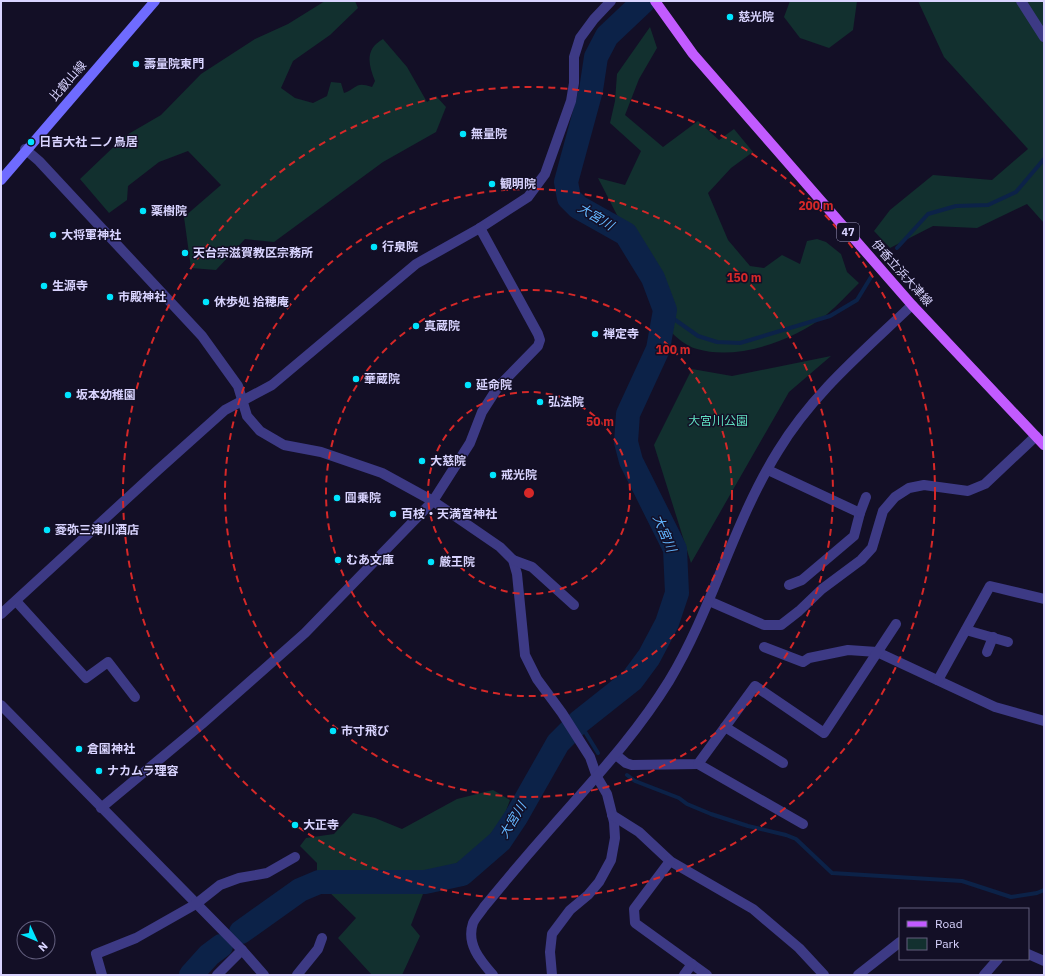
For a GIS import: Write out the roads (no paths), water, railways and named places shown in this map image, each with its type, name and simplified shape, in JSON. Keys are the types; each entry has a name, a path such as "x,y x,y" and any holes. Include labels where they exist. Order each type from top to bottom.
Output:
{"main road":[{"name":"比叡山線","path":"1,180 25,149 155,1"},
{"name":"伊香立浜大津線","path":"656,1 693,54 912,305 1044,445"}],"street":[{"path":"1,614 220,415 272,385 416,264 480,228 528,197 545,174 571,101 574,83 574,57 580,38 594,19 611,1"},
{"path":"1021,1 1044,37"},
{"path":"25,149 39,161 202,336 238,386 248,416 260,431 284,445 321,452 382,473 433,501 500,547 513,560 532,567 574,605"},
{"path":"101,808 202,724 305,633 433,501 470,443 482,412 498,387 538,346 540,340 480,228"},
{"path":"492,975 477,956 471,939 473,923 484,907 616,755 668,681 690,643 753,499 777,452 807,408 842,371 912,305"},
{"path":"709,601 764,625 781,624 799,611 822,589 860,560 872,548 882,511 895,496 909,488 924,485 968,491 985,484 1036,436"},
{"path":"768,470 860,513"},
{"path":"788,585 802,580 854,536 866,497"},
{"path":"513,560 517,574 525,655 537,679 562,713 590,758 597,777 607,794 615,838 611,860 599,882 588,895 570,910 552,934 550,952 552,975"},
{"path":"938,680 990,586 1044,600"},
{"path":"16,601 86,678 108,662 134,697"},
{"path":"698,764 755,686 824,733 896,624"},
{"path":"966,630 1008,642"},
{"path":"987,652 993,637"},
{"path":"764,647 803,662 809,658 848,650 877,652 995,707 1044,721"},
{"path":"1,705 242,950 264,975"},
{"path":"725,727 783,763"},
{"path":"616,755 626,763 632,765 698,764 803,824"},
{"path":"612,815 640,832 670,861 753,909 799,948 820,974"},
{"path":"102,975 96,954 136,938 196,904 220,885 239,878 267,873 295,857"},
{"path":"670,861 634,909 635,923 707,975"},
{"path":"297,975 318,949 322,938"},
{"path":"858,975 899,943"},
{"path":"217,975 242,950"},
{"path":"1029,954 1044,961"},
{"path":"984,975 997,960"},
{"path":"684,975 692,964"}],"waterway":[{"name":"大宮川","path":"241,932 300,890 319,882 425,882 462,874 500,841 516,817 558,743 579,722 632,680 649,657 667,623 677,593 675,549 631,461 626,442 628,414 658,349 665,310 653,278 626,234 578,207 569,198 566,182 591,90 596,57 607,36 644,1"},
{"path":"897,248 928,214 956,206 988,205 1016,192 1044,159"},
{"path":"664,317 674,319 698,336 717,342 740,343 830,316 857,300 871,277"},
{"path":"579,722 598,753"},
{"path":"627,775 635,781 679,798 687,804 711,814 796,839 832,873 962,881 1011,897 1037,893 1044,890"},
{"name":"大宮川","path":"191,975 209,955 221,946"}],"place":[{"name":"慈光院","path":"730,17"},
{"name":"壽量院東門","path":"136,64"},
{"name":"無量院","path":"463,134"},
{"name":"日吉大社 二ノ鳥居","path":"31,142"},
{"name":"観明院","path":"492,184"},
{"name":"薬樹院","path":"143,211"},
{"name":"大将軍神社","path":"53,235"},
{"name":"行泉院","path":"374,247"},
{"name":"天台宗滋賀教区宗務所","path":"185,253"},
{"name":"生源寺","path":"44,286"},
{"name":"市殿神社","path":"110,297"},
{"name":"休歩処 拾穂庵","path":"206,302"},
{"name":"真蔵院","path":"416,326"},
{"name":"禅定寺","path":"595,334"},
{"name":"華蔵院","path":"356,379"},
{"name":"延命院","path":"468,385"},
{"name":"坂本幼稚園","path":"68,395"},
{"name":"弘法院","path":"540,402"},
{"name":"大慈院","path":"422,461"},
{"name":"戒光院","path":"493,475"},
{"name":"圓乗院","path":"337,498"},
{"name":"百枝・天満宮神社","path":"393,514"},
{"name":"菱弥三津川酒店","path":"47,530"},
{"name":"むあ文庫","path":"338,560"},
{"name":"厳王院","path":"431,562"},
{"name":"市寸飛び","path":"333,731"},
{"name":"倉園神社","path":"79,749"},
{"name":"ナカムラ理容","path":"99,771"},
{"name":"大正寺","path":"295,825"}],"park label":[{"name":"大宮川公園","path":"718,421"}]}
